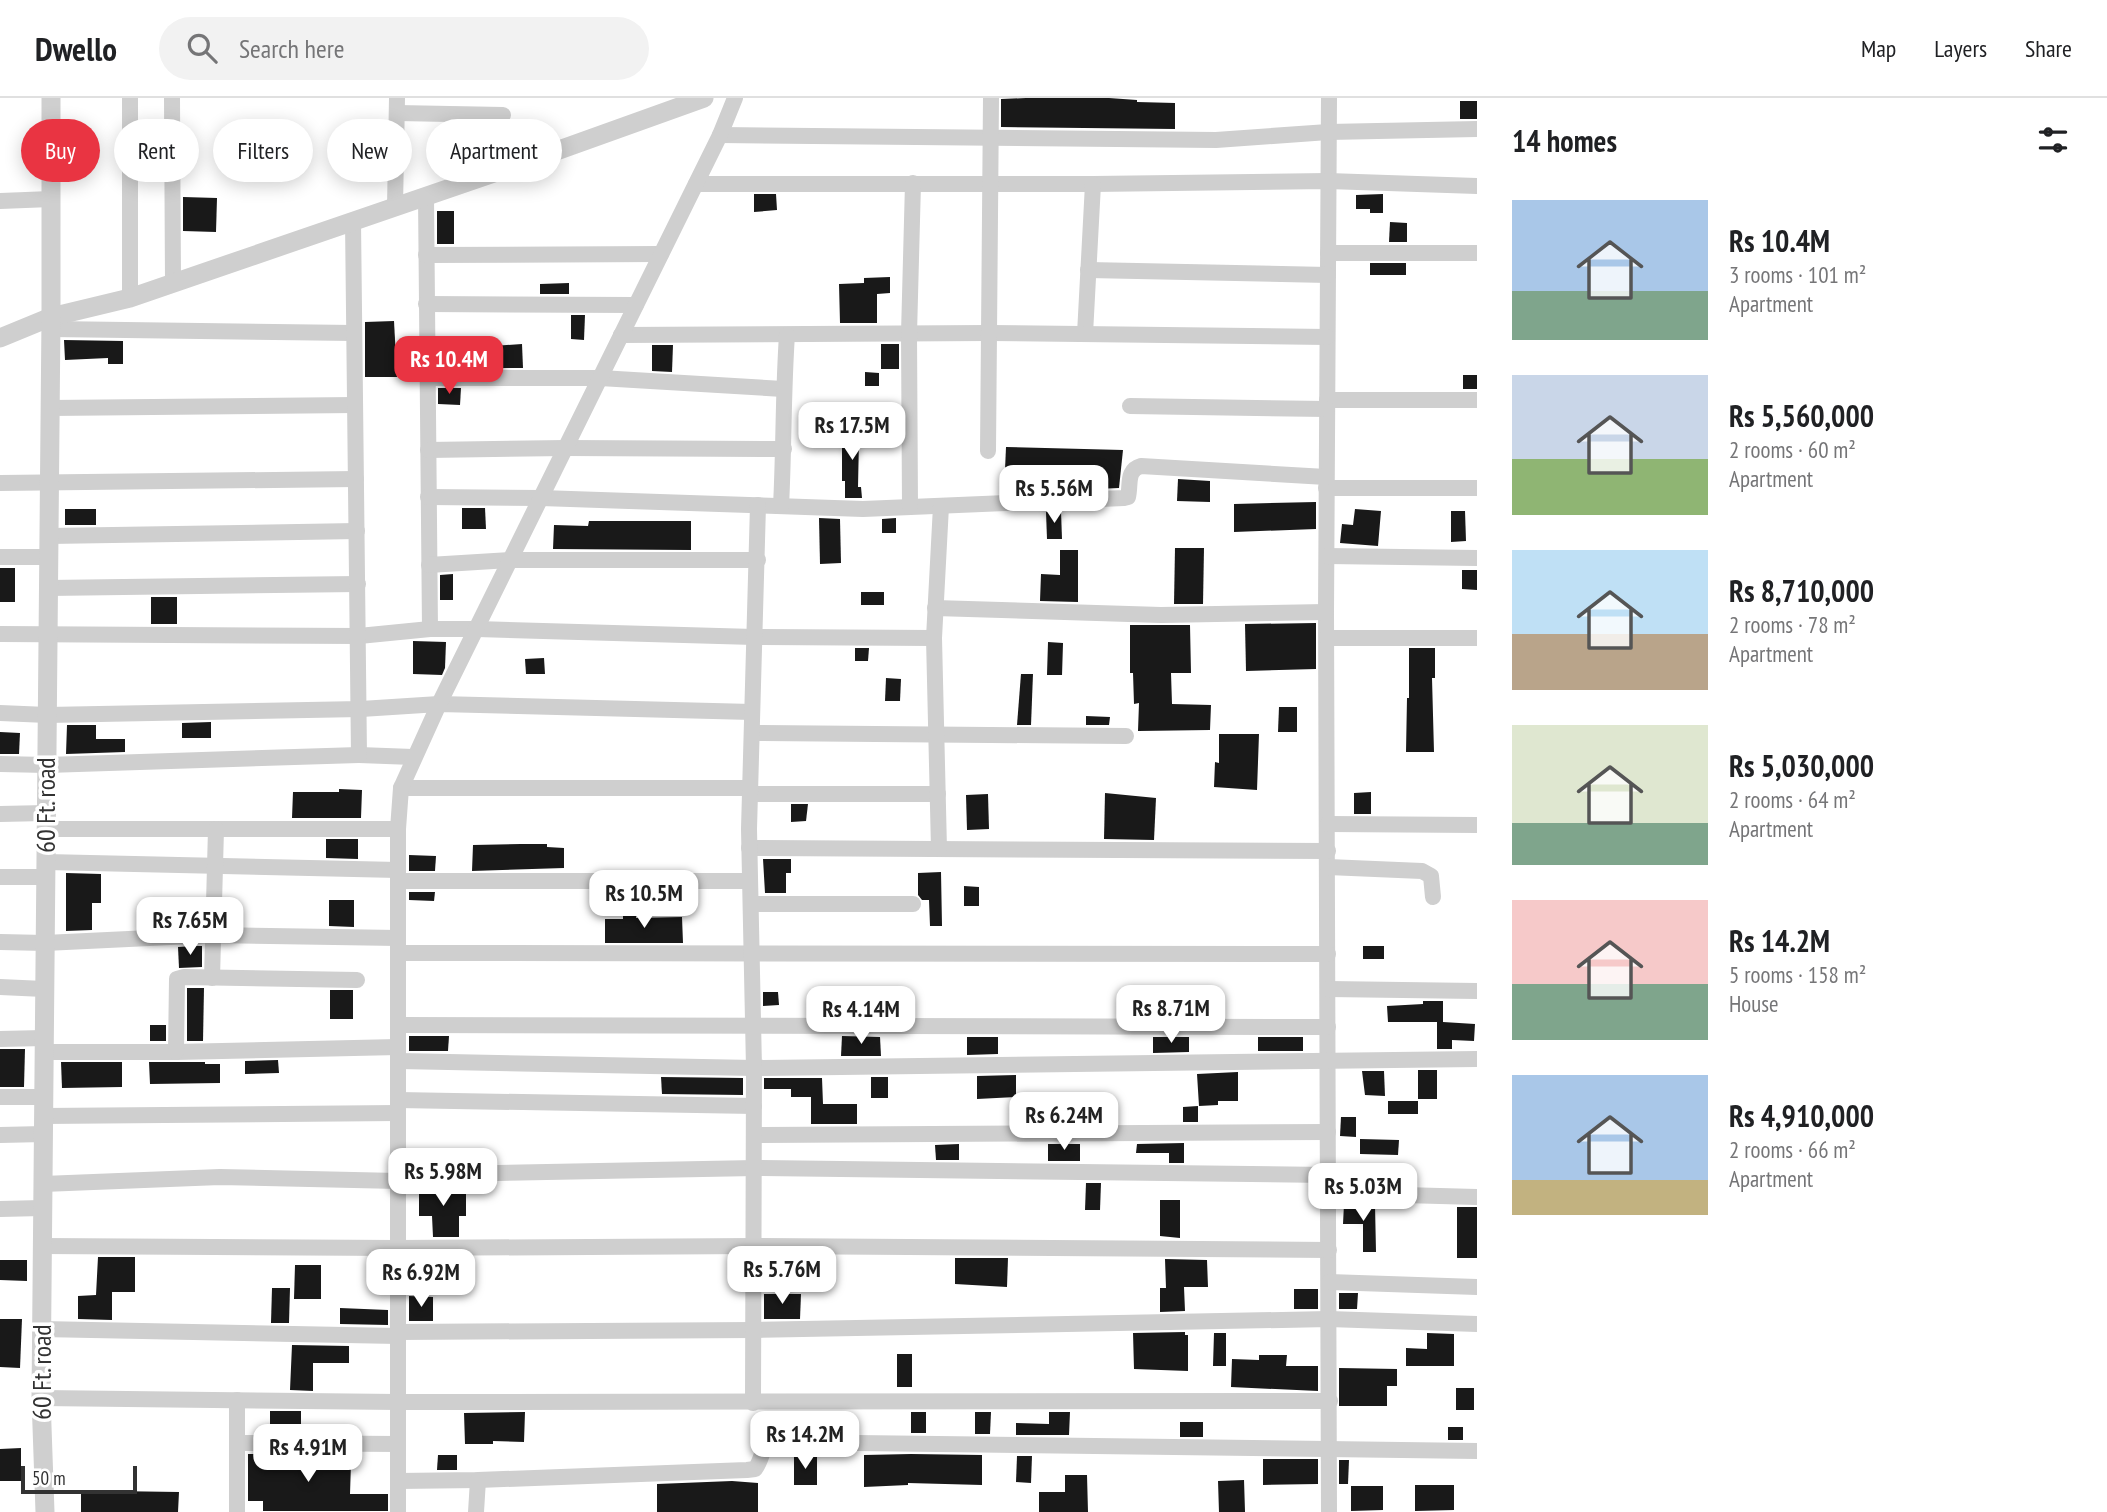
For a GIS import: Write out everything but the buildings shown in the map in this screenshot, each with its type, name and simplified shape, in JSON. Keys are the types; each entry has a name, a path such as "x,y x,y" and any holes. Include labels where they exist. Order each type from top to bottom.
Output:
{"street":[{"name":"60 Ft. road","path":"45,1512 41,1329 51,98"},
{"path":"130,98 130,298"},
{"path":"172,98 173,283"},
{"path":"0,338 130,298 704,98"},
{"path":"398,1512 398,829 401,788 413,757 720,135 735,98"},
{"path":"988,451 991,98"},
{"path":"1329,98 1326,482 1329,1512"},
{"path":"395,206 397,106 503,115"},
{"path":"720,135 1216,140 1328,132 1477,129"},
{"path":"696,184 1328,181 1477,186"},
{"path":"910,507 909,334 913,183"},
{"path":"1085,334 1093,184"},
{"path":"426,196 430,629"},
{"path":"0,201 51,199"},
{"path":"353,221 359,755"},
{"path":"1328,253 1477,253"},
{"path":"426,255 661,254"},
{"path":"1088,270 1328,275"},
{"path":"426,303 636,305"},
{"path":"51,323 354,332"},
{"path":"621,335 989,333 1327,337"},
{"path":"781,506 783,388 787,335"},
{"path":"427,378 600,378 783,388"},
{"path":"1130,406 1327,405 1477,400"},
{"path":"50,408 355,405"},
{"path":"428,450 784,449"},
{"path":"428,497 541,498 863,509 941,506 1124,498 1128,497 1130,474 1141,466 1326,482 1477,488"},
{"path":"0,483 356,479"},
{"path":"753,1403 755,1168 749,848 758,505"},
{"path":"939,849 934,638 941,506"},
{"path":"48,536 357,531"},
{"path":"1327,556 1477,558"},
{"path":"0,557 48,557"},
{"path":"429,565 511,560 758,560"},
{"path":"48,588 358,584"},
{"path":"935,608 1161,615 1326,612"},
{"path":"0,634 359,636 430,629 477,629 754,637 934,638"},
{"path":"1327,638 1477,638"},
{"path":"0,713 47,715 360,709 439,704 752,712"},
{"path":"751,733 1126,736"},
{"path":"0,764 47,765 359,755 413,757"},
{"path":"401,788 938,794"},
{"path":"0,814 46,821 216,829 398,829"},
{"path":"1328,824 1477,825"},
{"path":"212,978 216,829"},
{"path":"749,848 939,849 1328,859 1422,871 1431,876 1433,897"},
{"path":"0,877 46,870 216,866 398,875 750,881"},
{"path":"751,904 913,904"},
{"path":"0,942 45,943 212,935 398,945 752,954 1328,954"},
{"path":"176,1052 177,979 357,980"},
{"path":"0,987 44,989"},
{"path":"1328,989 1477,991"},
{"path":"398,1025 1328,1027"},
{"path":"0,1039 44,1045 176,1052 398,1054 754,1068 1477,1059"},
{"path":"0,1097 44,1116"},
{"path":"0,1135 44,1116 398,1106 754,1107"},
{"path":"754,1135 1328,1132"},
{"path":"43,1184 220,1177 398,1178 755,1168 1329,1175"},
{"path":"1329,1193 1477,1196"},
{"path":"0,1209 42,1208"},
{"path":"42,1246 754,1246 1329,1250"},
{"path":"1329,1282 1477,1287"},
{"path":"41,1329 398,1334 1329,1319 1477,1324"},
{"path":"41,1398 753,1403 1330,1401"},
{"path":"237,1400 237,1512"},
{"path":"398,1481 747,1470 755,1469 760,1462 762,1448 768,1442 1477,1451"},
{"path":"237,1443 398,1444"},
{"path":"477,1512 478,1480"}]}
